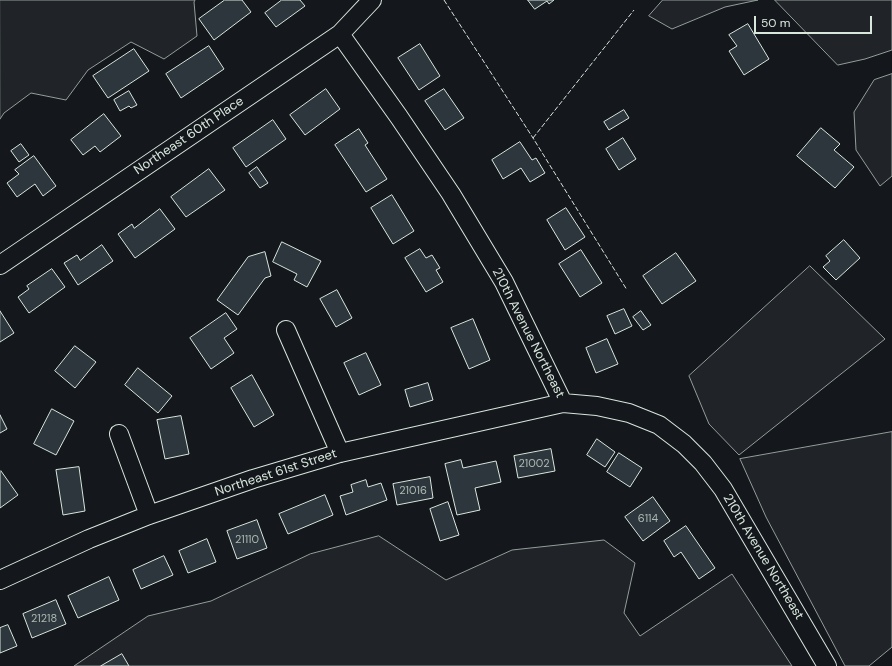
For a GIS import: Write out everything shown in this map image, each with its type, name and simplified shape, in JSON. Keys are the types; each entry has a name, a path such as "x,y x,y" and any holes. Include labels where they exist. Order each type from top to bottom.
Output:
{"street":[{"name":"Northeast 60th Place","path":"0,265 340,34 372,0"},
{"name":"210th Avenue Northeast","path":"340,34 451,194 504,282 563,403 598,406 630,413 659,425 684,444 704,464 723,489 827,666"},
{"path":"286,330 340,452"},
{"name":"Northeast 61st Street","path":"0,580 89,539 149,515 252,479 340,452 563,403"},
{"path":"119,434 149,515"}],"shaded area":[{"path":"0,0 195,0 197,36 164,59 131,42 88,70 66,100 31,93 4,113 0,119"},
{"path":"663,0 758,0 725,7 672,29 649,16"},
{"path":"775,0 892,0 892,50 865,59 838,65"},
{"path":"892,74 892,176 880,186 856,150 854,112 874,80"},
{"path":"810,266 885,339 739,455 709,424 689,376"},
{"path":"892,432 892,647 869,666 845,666 766,517 740,459"},
{"path":"379,536 446,580 512,550 604,540 635,563 624,613 640,636 732,574 792,666 74,666 148,616 211,601 310,554"}],"building":[{"path":"225,0 242,0 251,12 214,40 199,19"},
{"path":"282,0 300,0 305,6 276,27 265,13"},
{"path":"528,0 554,0 549,4 547,1 535,9"},
{"path":"748,24 769,59 744,75 729,51 737,46 729,35"},
{"path":"420,44 440,76 419,90 398,58"},
{"path":"209,46 224,69 181,98 166,74"},
{"path":"134,49 149,71 108,98 93,76"},
{"path":"326,89 340,109 305,135 290,115"},
{"path":"444,89 464,118 445,130 425,101"},
{"path":"129,91 137,105 131,108 129,106 120,111 114,100"},
{"path":"624,110 629,118 609,130 604,122"},
{"path":"104,114 121,136 100,152 95,146 83,155 71,140"},
{"path":"273,120 286,139 246,167 233,148"},
{"path":"821,128 840,144 834,150 854,167 835,188 797,156"},
{"path":"359,129 368,143 365,145 387,179 366,192 335,145"},
{"path":"623,138 636,159 619,170 606,149"},
{"path":"520,142 532,160 536,158 545,173 530,182 521,168 503,179 492,160"},
{"path":"21,144 29,155 19,162 11,151"},
{"path":"34,156 56,186 43,196 35,184 17,197 7,183 19,174 15,170"},
{"path":"257,167 268,183 260,188 249,173"},
{"path":"209,169 225,190 186,217 171,197"},
{"path":"392,195 414,231 393,244 371,208"},
{"path":"566,208 585,237 565,250 547,220"},
{"path":"160,209 175,229 135,258 118,234 132,224 134,228"},
{"path":"844,240 860,258 836,280 823,267 830,261 826,256"},
{"path":"282,242 321,261 307,287 294,280 297,274 273,262"},
{"path":"102,245 113,261 78,285 64,263 77,255 80,260"},
{"path":"420,249 426,258 432,255 440,268 436,270 443,282 426,292 405,258"},
{"path":"581,250 602,283 580,297 559,264"},
{"path":"265,252 271,276 265,278 238,315 217,300 248,257"},
{"path":"676,253 696,281 662,304 643,276"},
{"path":"52,269 65,287 29,313 18,297 29,289 27,286"},
{"path":"337,290 352,318 336,327 320,299"},
{"path":"624,309 632,326 615,334 607,316"},
{"path":"0,311 14,333 0,342"},
{"path":"641,311 651,325 643,330 633,317"},
{"path":"226,313 237,329 224,338 234,353 211,369 190,338"},
{"path":"473,319 490,360 469,369 451,328"},
{"path":"607,339 618,364 596,373 586,348"},
{"path":"75,346 96,362 75,388 55,371"},
{"path":"366,353 381,385 359,395 344,363"},
{"path":"138,368 172,396 158,413 125,385"},
{"path":"252,375 274,415 254,427 231,388"},
{"path":"428,383 433,400 410,407 405,390"},
{"path":"52,409 74,421 56,455 34,444"},
{"path":"0,415 7,429 0,433"},
{"path":"181,416 189,454 165,459 157,420"},
{"path":"597,439 615,452 605,467 587,455"},
{"path":"551,449 555,471 518,478 514,456"},
{"path":"619,453 642,468 630,487 607,472"},
{"path":"461,460 463,468 496,461 501,482 475,488 480,510 457,515 445,464"},
{"path":"79,467 85,511 63,515 56,470"},
{"path":"1,471 18,495 0,508 0,472"},
{"path":"430,477 433,498 397,505 393,484"},
{"path":"366,480 368,487 381,483 387,500 346,515 340,496 353,492 351,485"},
{"path":"325,495 333,515 288,534 279,514"},
{"path":"653,497 670,521 643,541 625,517"},
{"path":"448,502 459,535 440,541 430,509"},
{"path":"257,520 267,548 237,559 227,531"},
{"path":"686,526 715,568 699,579 681,552 674,557 664,541"},
{"path":"207,539 216,562 188,573 179,551"},
{"path":"164,556 173,575 141,589 133,570"},
{"path":"109,577 119,600 78,618 68,596"},
{"path":"56,600 66,624 32,638 23,614"},
{"path":"8,625 17,646 0,653 0,628"},
{"path":"122,654 129,666 101,666"}],"fence":[{"path":"444,0 533,138 627,290"},
{"path":"533,138 634,10"}]}
